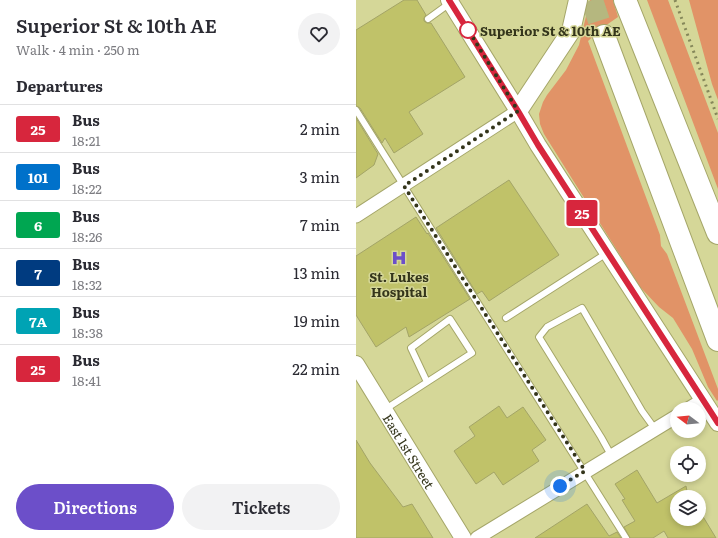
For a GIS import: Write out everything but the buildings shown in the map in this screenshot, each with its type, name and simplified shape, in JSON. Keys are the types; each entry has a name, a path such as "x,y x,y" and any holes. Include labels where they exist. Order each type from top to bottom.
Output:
{"highway":[{"path":"625,0 718,233"},
{"path":"604,36 718,340"}],"main road":[{"path":"518,111 571,31 578,0"}],"street":[{"path":"451,1 538,145 718,423"},
{"path":"356,216 518,111"},
{"name":"East 1st Street","path":"356,364 463,538"},
{"path":"477,538 670,420"}],"lane":[{"path":"428,19 451,1"},
{"path":"356,110 626,538"},
{"path":"506,318 607,252"},
{"path":"611,455 539,337 548,327 582,308 642,411 655,429"},
{"path":"384,410 472,354 450,319 411,348 427,382"}],"shaded area":[{"path":"590,0 613,0 618,17 588,41 660,235 661,246 667,254 718,389 717,401 708,387 692,349 673,318 659,307 640,287 544,134 540,124 539,114 543,102 566,70 579,45"},
{"path":"647,0 668,0 718,133 718,189"},
{"path":"689,0 718,0 718,100 712,84"}],"tunnel":[{"path":"592,0 604,36"}],"railway":[{"path":"675,0 718,119"}],"bus line":[{"name":"25","path":"449,0 538,145 718,423"}],"place":[{"name":"Superior St & 10th AE","path":"468,30"},
{"name":"St. Lukes Hospital","path":"399,258"}],"route":[{"path":"468,30 467,28 518,111 404,186 585,471 560,486"}]}
